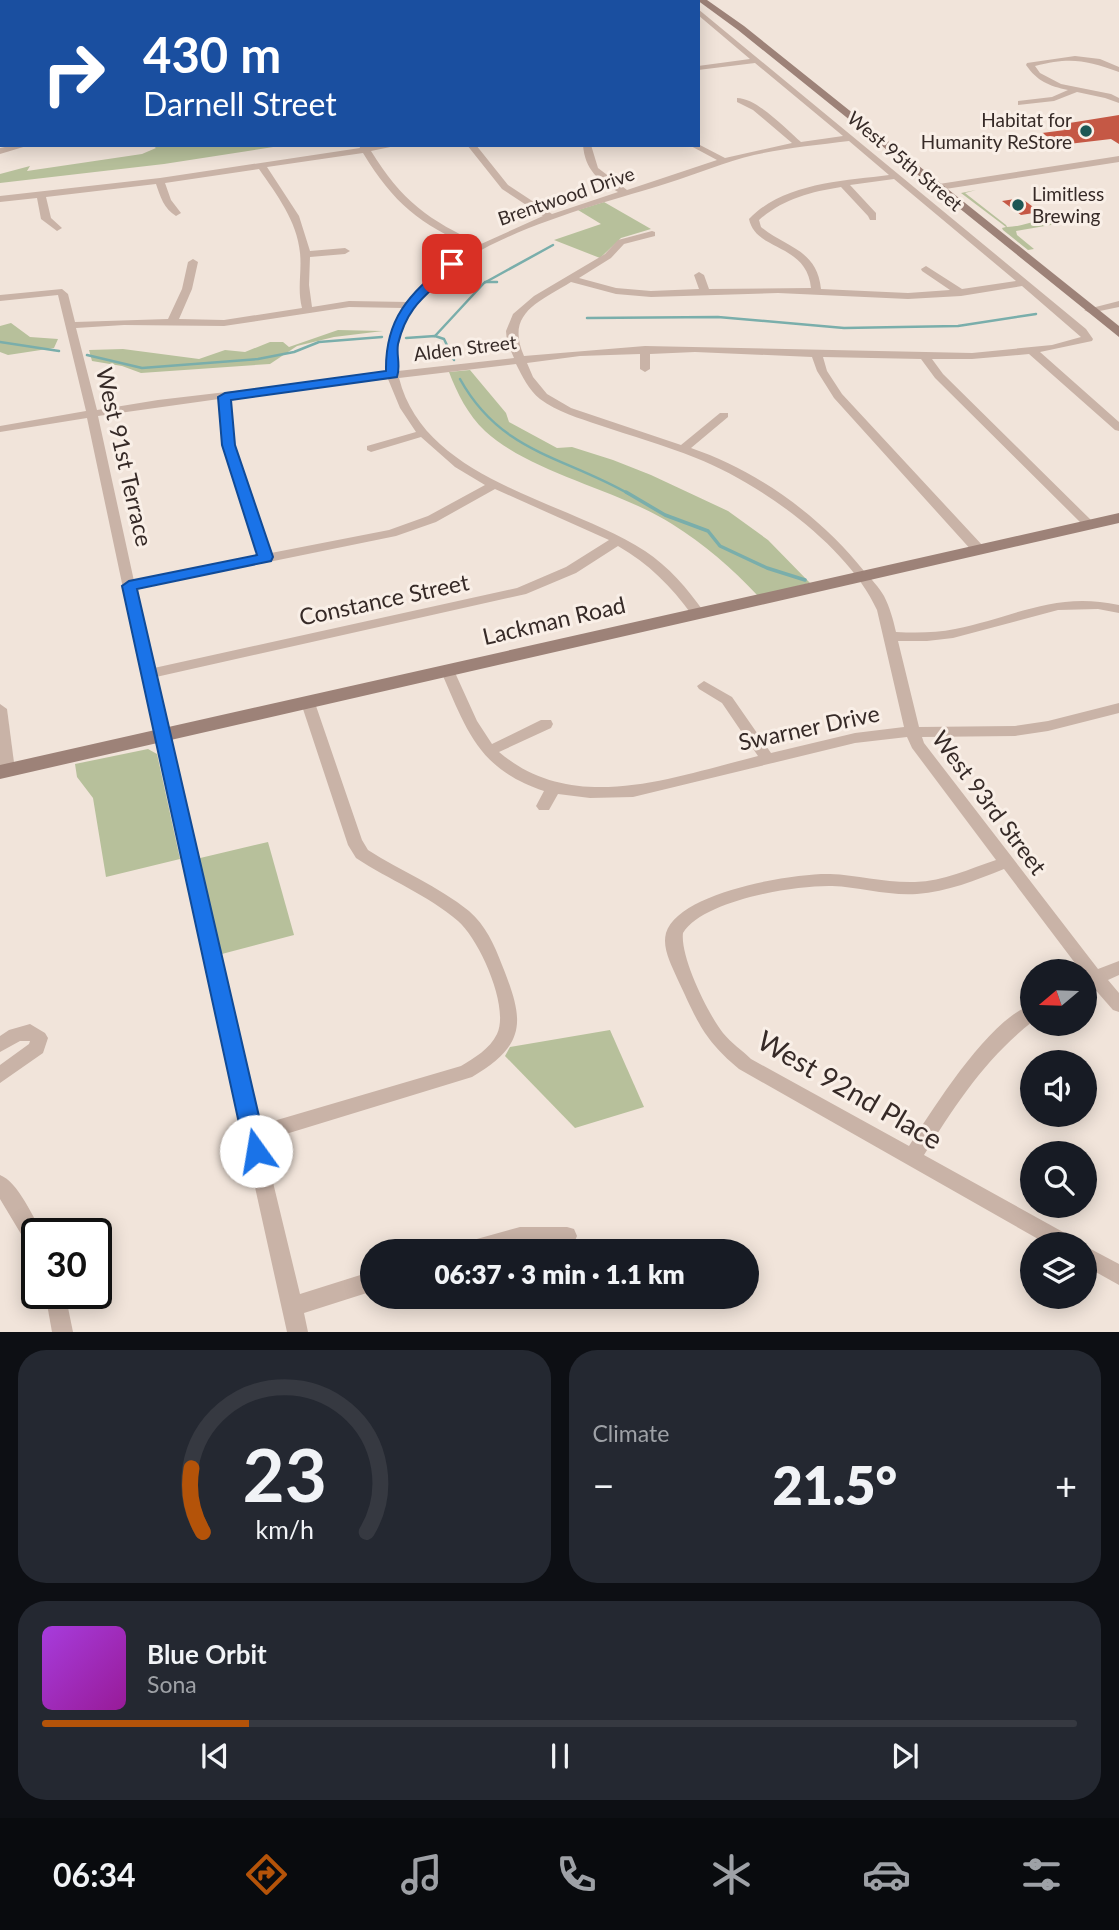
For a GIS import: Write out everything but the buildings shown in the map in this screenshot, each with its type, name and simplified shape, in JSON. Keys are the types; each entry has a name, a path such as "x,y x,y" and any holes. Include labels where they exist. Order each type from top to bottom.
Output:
{"main road":[{"name":"West 95th Street","path":"701,0 727,21 741,28"},
{"name":"West 95th Street","path":"711,0 741,28 1119,333"},
{"name":"Lackman Road","path":"4,771 308,704 447,669 1119,517"}],"street":[{"name":"West 95th Street","path":"700,13 1025,283 1088,339"},
{"path":"1116,97 1094,90 1075,90 1052,84 1030,65 1086,57 1105,61 1119,70"},
{"path":"700,68 757,60"},
{"path":"1021,103 1054,99 1075,90"},
{"path":"740,100 756,108 799,145"},
{"name":"Brentwood Drive","path":"697,612 658,567 618,540 494,485 455,461 424,433 404,406 393,374 392,346 395,331 409,305 438,275 480,247 549,216 750,154 850,138"},
{"path":"0,199 160,181 364,147 392,192 409,208 438,228 480,247"},
{"path":"473,147 505,187 549,216"},
{"path":"587,147 587,159 592,169 626,193"},
{"path":"697,147 725,161"},
{"path":"939,187 1119,159"},
{"path":"262,166 299,225 305,254 301,289 308,310"},
{"path":"816,292 816,277 811,266 797,254 760,232 753,222 760,212 813,190 897,176"},
{"path":"160,181 166,200 176,213"},
{"path":"844,185 867,206 873,218"},
{"path":"41,194 46,219 57,228"},
{"name":"West 93rd Street","path":"652,234 621,242 608,256 526,307 517,316 511,331 519,360 533,385 567,411 683,449 725,466 776,495 823,533 881,601 892,636 912,732 926,758 1007,862 1075,959"},
{"path":"305,254 345,251"},
{"path":"172,323 187,289 193,262"},
{"path":"926,269 961,293"},
{"path":"699,275 705,292"},
{"path":"571,279 634,293 778,290 908,296 961,293 1025,283"},
{"name":"West 91st Terrace","path":"0,298 62,287 251,1136 298,1332"},
{"path":"70,325 116,322 224,323 359,303 409,305"},
{"path":"1090,310 1119,304"},
{"name":"Alden Street","path":"0,429 158,403 519,360 645,349 972,356 1032,351 1088,339"},
{"path":"645,349 645,369"},
{"path":"1032,351 1119,428"},
{"path":"816,354 822,371 838,396 978,549"},
{"path":"925,357 939,376 1090,524"},
{"path":"225,397 228,445 266,557"},
{"path":"683,449 724,415"},
{"path":"371,448 424,433"},
{"path":"129,586 412,527 449,511 494,485"},
{"name":"Constance Street","path":"148,674 521,591 571,570 618,540"},
{"path":"892,636 935,637 961,633 1054,605 1116,604"},
{"name":"Swarner Drive","path":"447,669 478,736 489,751 518,774 552,790 596,794 633,792 855,738 912,732 1014,731 1048,726 1119,708"},
{"path":"704,686 727,700 767,759"},
{"path":"251,1136 466,1072 485,1062 505,1040 510,1023 510,1009 483,939 475,927 455,911 362,854 354,841 308,704"},
{"path":"0,709 4,771"},
{"path":"489,751 546,724"},
{"path":"544,806 552,790"},
{"name":"West 92nd Place","path":"1007,862 929,887 903,889 832,880 784,883 694,912 677,927 674,944 678,963 720,1042 745,1064 1044,1232"},
{"path":"1097,976 1119,968"},
{"name":"West 93rd Street","path":"1097,986 1119,1004"},
{"path":"912,1158 967,1072 1020,1021"},
{"path":"0,1045 22,1032 30,1031 39,1038 37,1048 31,1054 0,1075"},
{"path":"0,1184 23,1218"},
{"path":"509,1239 520,1236 567,1236"},
{"path":"1097,1262 1119,1275"},
{"path":"291,1307 360,1285"},
{"path":"58,1309 63,1332"}],"green space":[{"path":"273,147 164,164 0,183 0,174 30,166 27,171 142,154 156,148"},
{"path":"976,190 965,193 1007,227 1046,219 1068,222 1016,231 1017,235 1034,249 1028,250 1003,230 1002,228 1006,227 961,193"},
{"path":"604,202 651,229 621,238 600,258 554,240 601,224 578,210"},
{"path":"11,323 30,337 58,339 54,348 8,355 0,352 0,326"},
{"path":"338,330 383,331 334,337 297,346 270,364 141,373 122,366 92,361 89,350 123,349 199,359 225,350 245,352 270,342 283,342 289,347"},
{"path":"470,370 506,413 509,422 557,448 572,447 613,460 728,511 768,540 810,583 758,596 717,557 672,524 626,501 526,459 504,446 473,418 459,396 449,372"},
{"path":"148,749 157,754 180,859 106,877 93,798 77,777 75,764"},
{"path":"268,842 294,935 218,955 196,859"},
{"path":"610,1030 644,1107 575,1128 505,1056 510,1047"}],"waterway":[{"path":"486,282 553,245"},
{"path":"435,336 486,282"},
{"path":"486,282 497,282"},
{"path":"587,318 718,317 844,328 958,326 1036,314"},
{"path":"406,338 435,336"},
{"path":"435,336 444,339 454,360"},
{"path":"87,355 142,368 258,359 294,352 319,342 382,337"},
{"path":"0,342 59,351"},
{"path":"460,379 476,404 494,423 514,438 629,494"},
{"path":"626,492 665,515 708,531 720,546 767,568 805,580"}],"place":[{"name":"Habitat for Humanity ReStore","path":"1086,131"},
{"name":"Limitless Brewing","path":"1018,205"}],"route":[{"path":"256,1151 129,586 266,557 228,445 225,397 393,374 392,346 395,331 403,315 420,292 452,264"}]}
